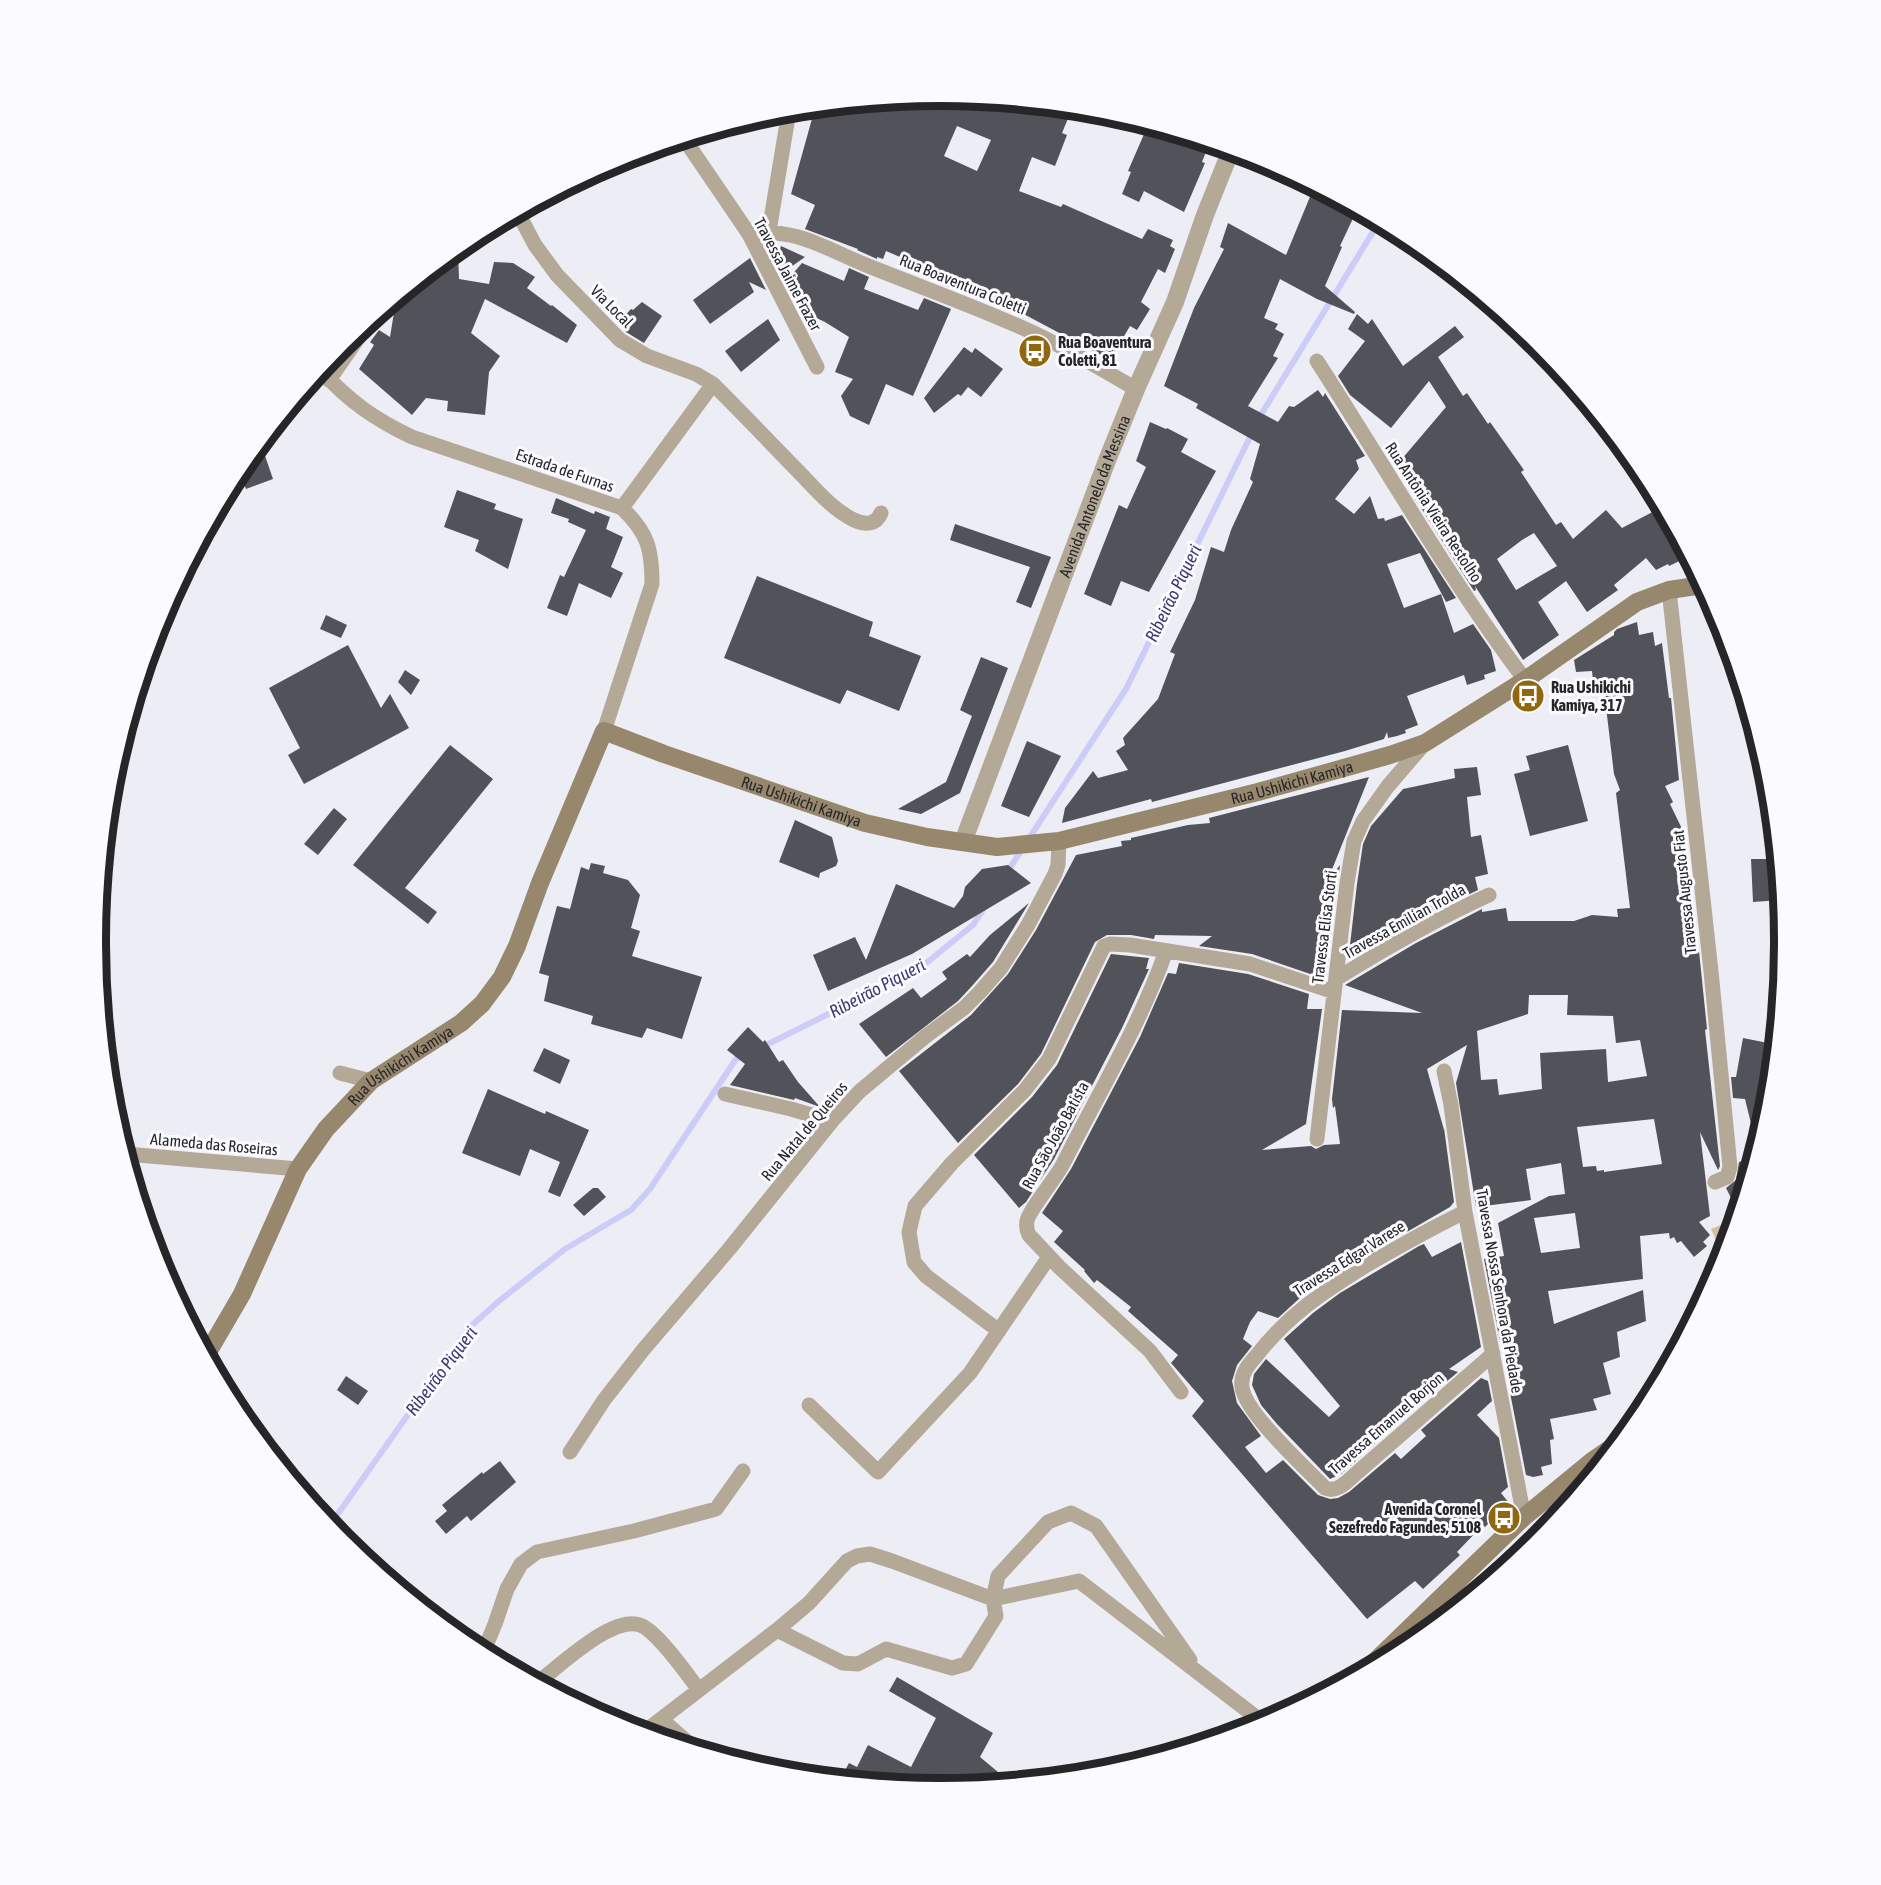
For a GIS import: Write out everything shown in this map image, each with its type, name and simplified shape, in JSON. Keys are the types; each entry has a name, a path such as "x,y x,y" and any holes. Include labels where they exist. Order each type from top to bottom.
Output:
{"main road":[{"name":"Rua Ushikichi Kamiya","path":"211,1348 242,1294 298,1169 326,1129 371,1081 460,1023 482,1004 502,977 517,946 540,884 604,730 664,754 865,823 927,837 997,847 1054,842 1258,792 1425,743 1525,680 1637,602 1669,590 1695,586"},
{"path":"1413,1631 1524,1517 1598,1457"}],"street":[{"path":"770,231 787,121"},
{"name":"Travessa Jaime Frazer","path":"689,146 749,234 817,368"},
{"name":"Avenida Antonelo da Messina","path":"963,842 1136,389 1175,302 1228,158"},
{"name":"Via Local","path":"521,220 535,245 557,275 620,340 647,356 696,374 713,384 830,503 853,519 865,524 878,520 881,513"},
{"name":"Rua Boaventura Coletti","path":"749,234 770,231 812,241 990,313 1042,337 1136,389"},
{"name":"Rua Antônia Vieira Restolho","path":"1317,361 1390,478 1486,625 1525,680"},
{"name":"Estrada de Furnas","path":"327,376 382,423 412,437 622,508 638,524 647,543 652,562 652,584 604,730"},
{"path":"622,508 713,384"},
{"name":"Travessa Augusto Fiat","path":"1669,590 1730,1167 1726,1177 1714,1182"},
{"name":"Travessa Elisa Storti","path":"1317,1139 1354,840 1363,821 1388,786 1425,743"},
{"name":"Rua Natal de Queiros","path":"570,1452 579,1436 643,1350 730,1248 832,1121 860,1091 926,1036 964,1008 994,976 1028,925 1055,874 1058,865 1054,842"},
{"name":"Travessa Emilian Trolda","path":"1335,985 1409,934 1489,895"},
{"path":"999,1331 926,1276 914,1262 909,1232 915,1206 952,1163 1025,1090 1049,1059 1104,946 1130,945 1250,964 1335,985"},
{"name":"Rua São João Batista","path":"1166,951 1155,983 1064,1164 1027,1220 1029,1235 1049,1257 1150,1351 1181,1392"},
{"name":"Travessa Nossa Senhora da Piedade","path":"1444,1071 1465,1212 1524,1517"},
{"path":"340,1073 371,1081"},
{"path":"725,1094 832,1121"},
{"name":"Alameda das Roseiras","path":"134,1155 298,1169"},
{"name":"Travessa Edgar Varese","path":"1242,1378 1245,1370 1268,1340 1301,1308 1392,1250 1465,1212"},
{"path":"809,1404 878,1472 970,1373 1049,1257"},
{"name":"Travessa Emanuel Borjon","path":"1242,1378 1244,1395 1261,1421 1324,1488 1336,1490 1492,1354"},
{"path":"487,1644 507,1589 521,1564 537,1552 634,1531 716,1509 743,1471"},
{"path":"777,1630 843,1663 858,1664 886,1649 952,1668 966,1664 996,1616 993,1599 998,1576 1048,1522 1071,1513 1096,1526 1198,1672"},
{"path":"651,1726 777,1630 809,1603 847,1561 857,1556 870,1554 993,1599 1079,1581 1256,1717"},
{"path":"544,1678 603,1633 631,1623 641,1625 655,1636 699,1690"},
{"path":"661,1719 681,1737"}],"shaded area":[{"path":"1726,1223 1718,1245 1711,1229"}],"building":[{"path":"940,106 995,108 1049,114 1069,117 1062,133 1067,135 1055,166 1032,157 1019,191 1061,207 1063,204 1142,239 1148,229 1173,240 1170,246 1175,249 1165,273 1158,269 1141,302 1150,309 1137,330 1130,326 1110,360 1018,311 1017,314 996,305 999,300 967,287 965,293 910,271 914,263 886,251 883,259 877,257 877,259 858,249 805,229 815,205 791,194 812,117 886,108","holes":["957,126 991,140 977,171 944,156"]},
{"path":"1145,132 1207,150 1202,162 1205,163 1184,212 1144,191 1139,202 1122,194 1131,172 1128,171"},
{"path":"1311,194 1354,216 1325,286 1355,312 1354,314 1317,299 1280,279 1264,318 1278,324 1275,329 1284,334 1273,356 1278,358 1248,406 1278,422 1289,406 1294,407 1318,390 1323,397 1325,393 1365,456 1356,460 1359,469 1335,499 1354,514 1370,496 1378,519 1384,518 1385,521 1402,515 1456,598 1446,602 1420,553 1387,564 1404,608 1441,594 1454,633 1473,624 1491,650 1496,671 1484,675 1485,679 1467,685 1464,675 1407,696 1418,725 1405,730 1406,733 1388,738 1387,732 1384,739 1345,751 1152,802 1151,799 1062,823 1065,808 1093,771 1098,778 1128,770 1116,751 1125,745 1123,738 1158,699 1175,654 1170,652 1195,600 1211,547 1224,552 1231,530 1253,482 1250,479 1260,444 1196,408 1198,404 1164,386 1194,308 1224,249 1220,247 1228,223 1286,255"},
{"path":"781,246 805,257 781,274 774,262"},
{"path":"750,258 766,290 749,282 754,292 710,324 693,300"},
{"path":"458,261 459,279 489,284 494,262 513,263 535,277 527,288 577,325 567,343 485,299 471,333 500,356 489,372 485,415 447,411 448,401 426,398 412,415 359,369 374,345 370,342 379,330 390,337 394,310"},
{"path":"802,263 844,281 849,268 869,277 864,289 918,310 924,298 951,309 913,396 886,384 869,425 850,416 841,396 853,379 835,372 849,337 801,311 804,305 794,301 785,283"},
{"path":"642,302 662,316 644,343 626,332 624,329 627,325 621,320 631,309 633,310"},
{"path":"1357,314 1368,324 1372,319 1403,366 1455,326 1464,337 1438,357 1463,396 1467,393 1524,470 1521,472 1556,525 1561,522 1573,539 1606,510 1622,528 1655,511 1682,560 1656,570 1646,558 1614,585 1618,590 1587,612 1566,581 1538,602 1559,635 1523,660 1475,586 1474,591 1415,499 1427,488 1408,471 1410,468 1401,460 1446,407 1429,381 1391,428 1350,395 1338,376 1365,341 1348,329","holes":["1534,533 1557,566 1516,590 1497,559"]},
{"path":"768,319 780,340 741,372 725,351"},
{"path":"964,347 972,353 975,348 1003,369 981,397 968,387 961,396 958,394 934,413 924,398"},
{"path":"1150,422 1188,439 1181,452 1216,471 1149,592 1121,581 1111,606 1084,594 1119,505 1127,509 1146,467 1136,461"},
{"path":"264,453 273,479 246,489 244,482"},
{"path":"457,490 496,504 494,509 523,519 508,569 475,551 479,540 444,527"},
{"path":"556,498 594,514 595,511 610,517 606,529 623,537 611,567 623,573 611,598 579,583 567,616 547,608 560,575 564,577 586,530 568,522 569,519 551,513"},
{"path":"955,524 1051,557 1031,608 1016,602 1030,567 950,540"},
{"path":"757,576 873,622 869,636 921,656 899,711 847,690 840,704 724,658"},
{"path":"326,615 347,625 341,638 320,629"},
{"path":"1637,622 1639,635 1653,632 1655,646 1662,643 1669,698 1671,698 1679,780 1665,786 1673,802 1670,804 1685,835 1692,900 1690,901 1697,951 1699,951 1720,1166 1718,1170 1700,1132 1710,1216 1699,1222 1710,1235 1703,1242 1707,1246 1694,1257 1681,1241 1677,1243 1674,1237 1670,1239 1669,1233 1640,1236 1643,1279 1548,1291 1554,1324 1643,1290 1646,1321 1617,1332 1620,1357 1603,1363 1611,1394 1593,1399 1597,1410 1550,1419 1554,1439 1550,1440 1552,1464 1541,1467 1543,1475 1533,1477 1526,1475 1507,1377 1516,1375 1514,1359 1510,1340 1500,1342 1484,1259 1504,1256 1498,1223 1549,1196 1565,1194 1561,1163 1526,1169 1531,1200 1476,1207 1456,1083 1467,1045 1427,1069 1444,1130 1444,1128 1454,1202 1450,1207 1329,1277 1301,1297 1278,1318 1258,1311 1250,1322 1243,1339 1252,1346 1237,1365 1232,1381 1237,1403 1261,1436 1245,1447 1266,1473 1283,1460 1318,1495 1330,1499 1338,1498 1349,1492 1395,1453 1401,1459 1426,1436 1421,1430 1481,1378 1488,1381 1492,1401 1477,1415 1499,1438 1508,1487 1501,1493 1509,1503 1485,1527 1483,1525 1457,1552 1460,1555 1423,1589 1415,1581 1367,1619 1192,1416 1204,1401 1171,1363 1178,1355 1128,1311 1131,1307 1097,1280 1094,1283 1085,1270 1054,1242 1063,1231 1042,1213 1071,1169 1140,1037 1168,973 1176,974 1179,963 1248,974 1309,994 1307,1009 1322,1009 1306,1124 1262,1150 1311,1146 1316,1149 1324,1145 1340,1144 1332,1099 1342,1010 1422,1013 1345,985 1416,943 1482,909 1482,912 1506,908 1508,921 1574,921 1592,915 1618,917 1617,909 1630,908 1616,793 1620,790 1614,774 1604,690 1594,691 1592,671 1576,672 1574,660 1614,635 1617,629","holes":["1529,995 1568,995 1567,1015 1613,1016 1616,1043 1640,1040 1647,1076 1608,1082 1606,1049 1540,1053 1542,1089 1499,1095 1497,1079 1481,1080 1477,1031 1528,1014","1654,1119 1662,1164 1604,1172 1604,1170 1597,1171 1596,1166 1583,1167 1577,1127","1575,1213 1580,1248 1541,1253 1534,1218"]},
{"path":"348,645 381,708 390,694 409,728 304,784 288,755 300,748 269,688"},
{"path":"981,657 1008,668 960,793 921,814 898,809 946,782 972,716 960,710"},
{"path":"405,670 420,680 411,695 398,682"},
{"path":"1027,741 1061,756 1029,817 1001,806"},
{"path":"450,745 493,779 405,888 437,912 428,924 353,865"},
{"path":"1568,745 1588,821 1530,836 1514,774 1530,770 1526,756"},
{"path":"1477,767 1481,795 1467,797 1471,837 1481,835 1488,874 1475,877 1478,890 1426,915 1353,957 1350,945 1357,884 1363,844 1371,826 1403,789 1455,778 1454,769"},
{"path":"1369,777 1327,882 1340,865 1326,976 1319,974 1319,977 1252,954 1199,946 1212,936 1155,935 1154,939 1131,935 1107,935 1095,942 1041,1054 1018,1084 958,1143 899,1071 971,1015 1008,974 1036,930 1076,855 1122,846 1121,841 1131,840 1131,838 1188,825 1210,823 1209,818"},
{"path":"334,808 347,819 318,855 304,844"},
{"path":"795,820 832,837 838,861 836,866 820,873 819,878 779,862"},
{"path":"1751,859 1770,859 1773,901 1753,902"},
{"path":"591,863 605,866 603,873 628,880 640,895 631,928 640,931 632,956 702,977 682,1039 647,1028 642,1038 591,1024 593,1016 544,1001 549,976 539,973 557,906 570,909 581,867 589,870"},
{"path":"1008,865 1031,883 912,954 828,991 813,955 855,937 866,960 896,884 954,908 963,896 965,887 982,869"},
{"path":"1029,903 993,962 972,986 958,1001 886,1057 859,1024 913,988 921,998 947,979 942,972 967,954 970,957 990,935"},
{"path":"1111,954 1149,958 1146,969 1149,969 1122,1028 1054,1159 1026,1202 1019,1208 974,1155 1032,1097 1057,1065"},
{"path":"748,1027 763,1042 765,1040 779,1062 783,1060 798,1082 820,1107 795,1098 794,1100 730,1085 745,1064 727,1050"},
{"path":"1743,1038 1768,1043 1753,1130 1745,1099 1733,1098 1731,1077 1736,1077"},
{"path":"544,1048 570,1060 560,1084 533,1071"},
{"path":"488,1089 589,1130 560,1197 548,1192 560,1162 530,1149 520,1176 462,1153"},
{"path":"1746,1159 1733,1202 1726,1188 1736,1180 1739,1162"},
{"path":"593,1188 598,1188 606,1197 584,1216 573,1205"},
{"path":"1461,1242 1481,1347 1449,1369 1458,1372 1380,1437 1341,1474 1330,1479 1261,1405 1252,1385 1254,1374 1266,1359 1329,1417 1340,1406 1284,1339 1340,1293 1419,1246 1424,1244 1432,1257"},
{"path":"346,1376 368,1391 358,1405 337,1390"},
{"path":"500,1461 516,1482 471,1521 467,1516 446,1534 435,1521 447,1511 442,1505 482,1472 483,1474"},
{"path":"897,1677 993,1733 980,1757 1003,1776 886,1777 844,1772 849,1763 857,1767 868,1745 911,1767 936,1718 889,1691"}],"waterway":[{"name":"Ribeirão Piqueri","path":"1259,418 1375,229"},
{"name":"Ribeirão Piqueri","path":"1006,874 1126,689 1252,433"},
{"name":"Ribeirão Piqueri","path":"762,1047 919,969 973,925 984,908"},
{"name":"Ribeirão Piqueri","path":"335,1517 470,1327 565,1249 631,1210 650,1189 736,1059 745,1055"}],"place":[{"name":"Rua Boaventura Coletti, 81","path":"1035,351"},
{"name":"Rua Ushikichi Kamiya, 317","path":"1528,696"},
{"name":"Avenida Coronel Sezefredo Fagundes, 5108","path":"1504,1518"}]}
